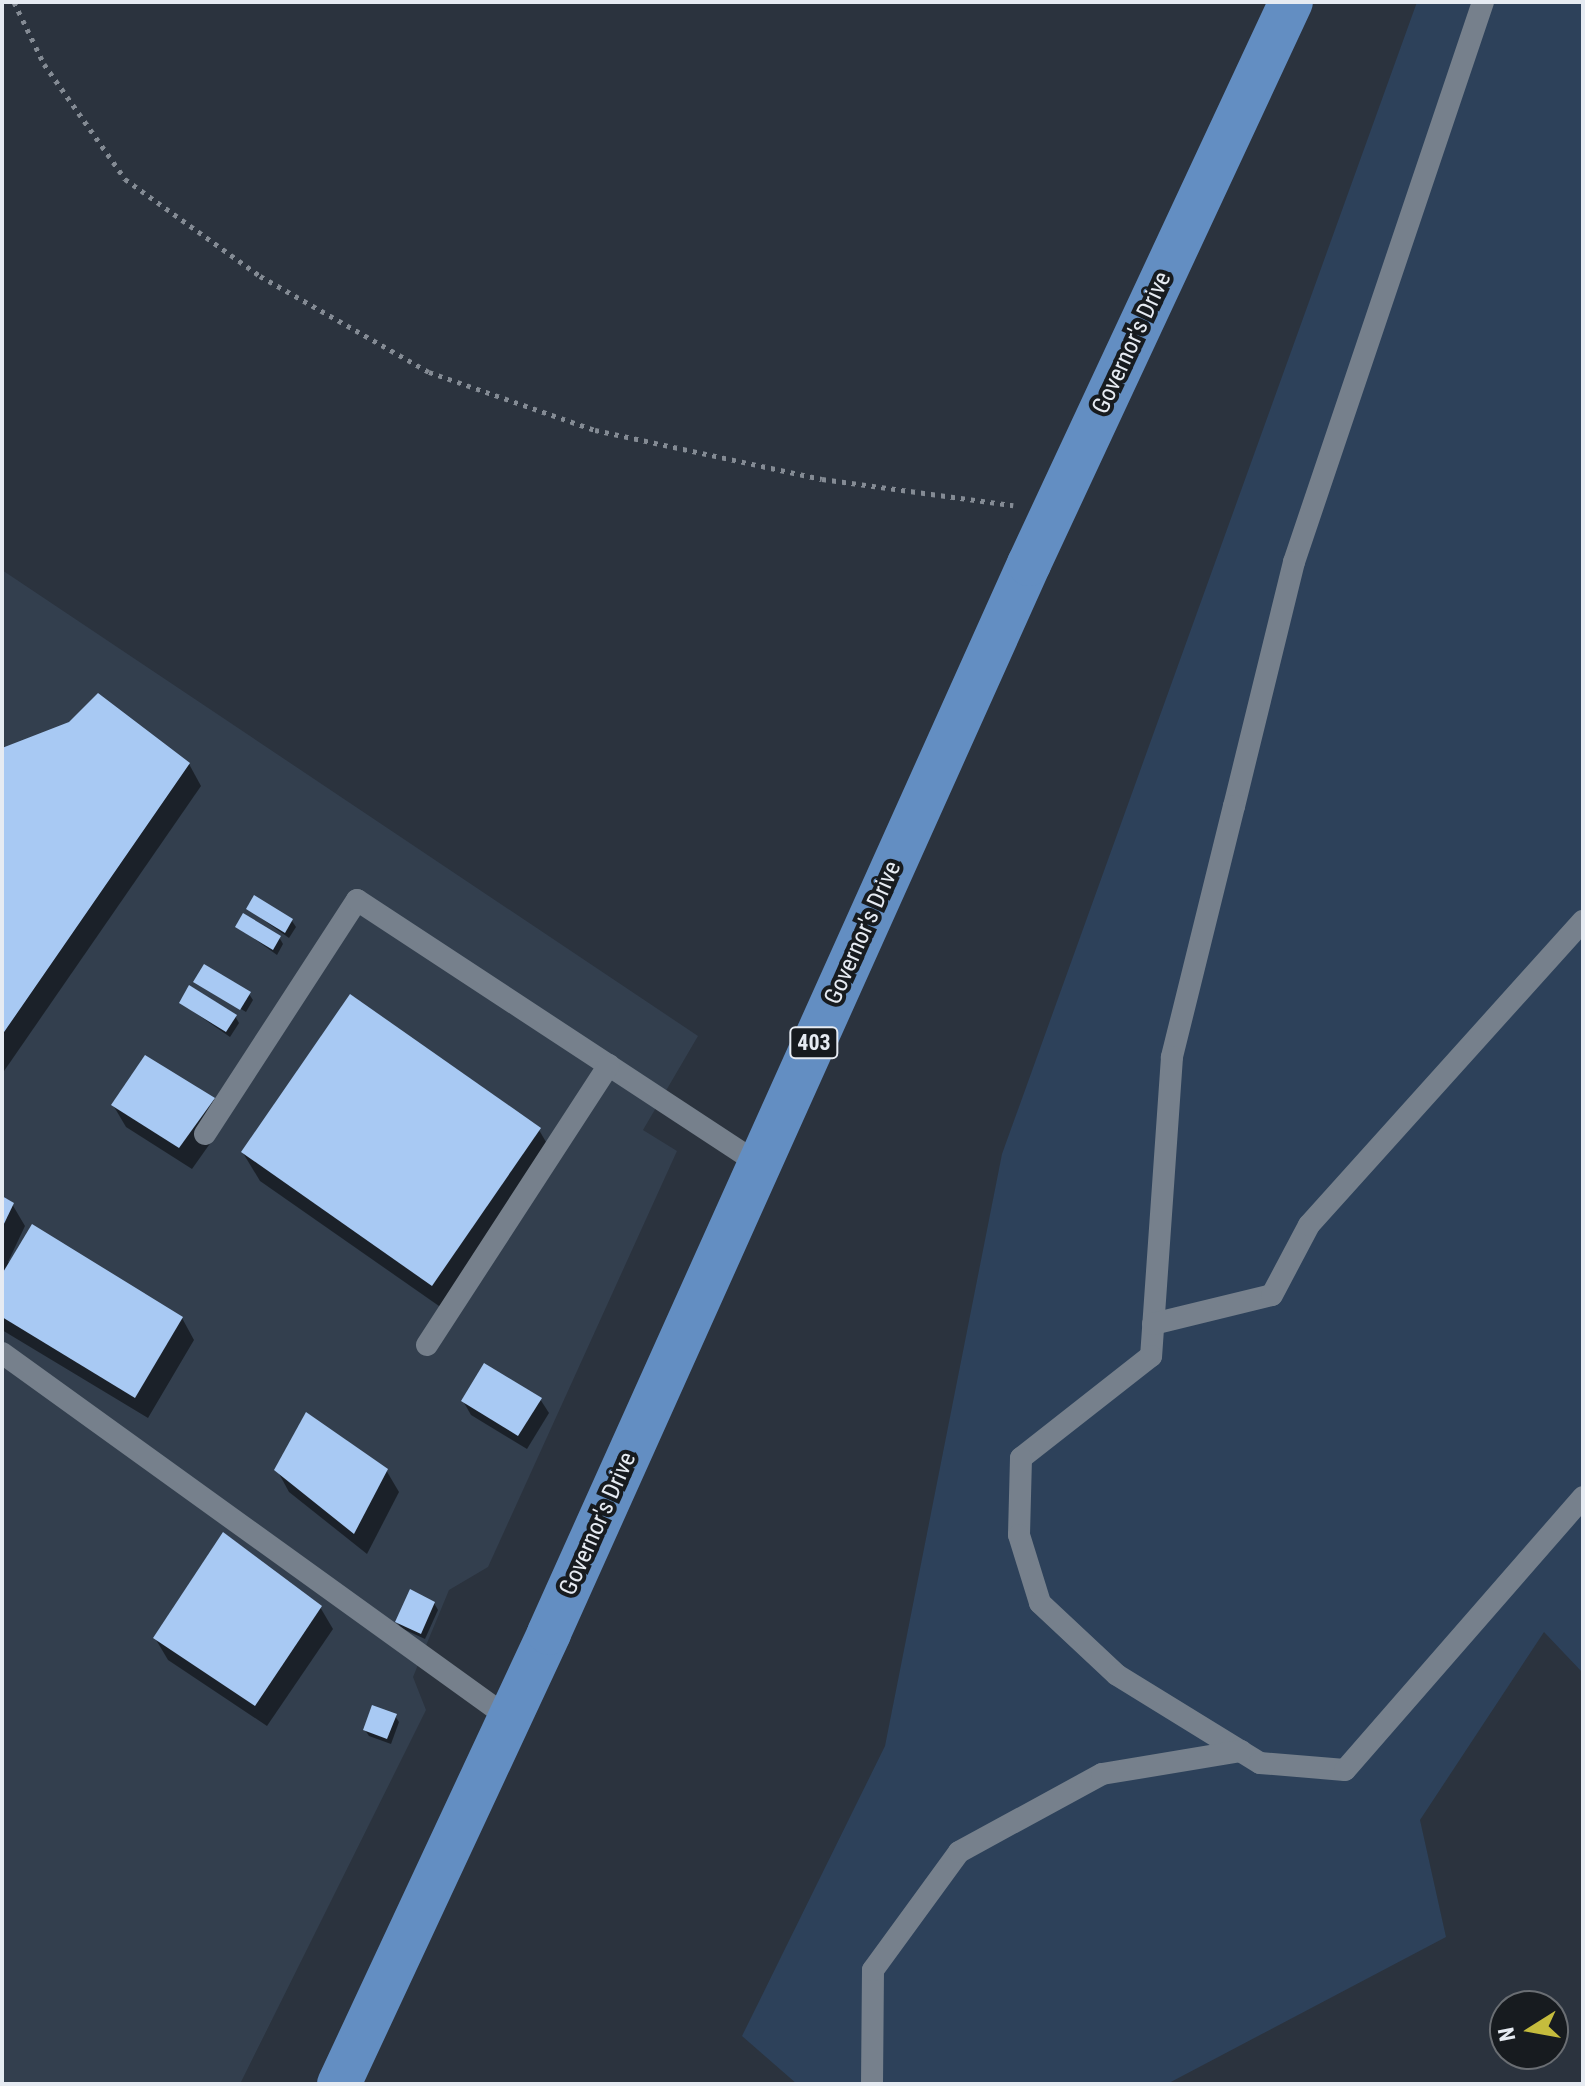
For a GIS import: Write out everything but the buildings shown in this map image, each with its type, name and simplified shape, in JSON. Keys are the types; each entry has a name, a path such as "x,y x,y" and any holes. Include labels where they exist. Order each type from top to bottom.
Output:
{"main road":[{"name":"Governor's Drive","path":"339,2084 510,1719 1054,511 1291,2"}],"lane":[{"path":"1483,2 1294,562 1172,1057 1151,1356 1021,1458 1019,1535 1040,1603 1117,1675 1260,1763 1345,1770 1583,1497"},
{"path":"205,1134 357,900 760,1165"},
{"path":"1153,1324 1272,1295 1309,1225 1583,921"},
{"path":"427,1345 609,1065"},
{"path":"2,1353 510,1719"},
{"path":"872,2084 873,1970 959,1852 1102,1774 1241,1751"}],"path":[{"path":"14,2 44,64 125,179 260,276 429,372 610,433 822,479 1054,511"}],"shaded area":[{"path":"1417,2 1583,2 1583,1673 1544,1632 1420,1820 1446,1937 1167,2084 797,2084 742,2036 885,1746 1002,1154"},
{"path":"2,570 698,1036 643,1130 677,1151 488,1567 449,1590 413,1677 426,1710 240,2084 2,2084"}]}
